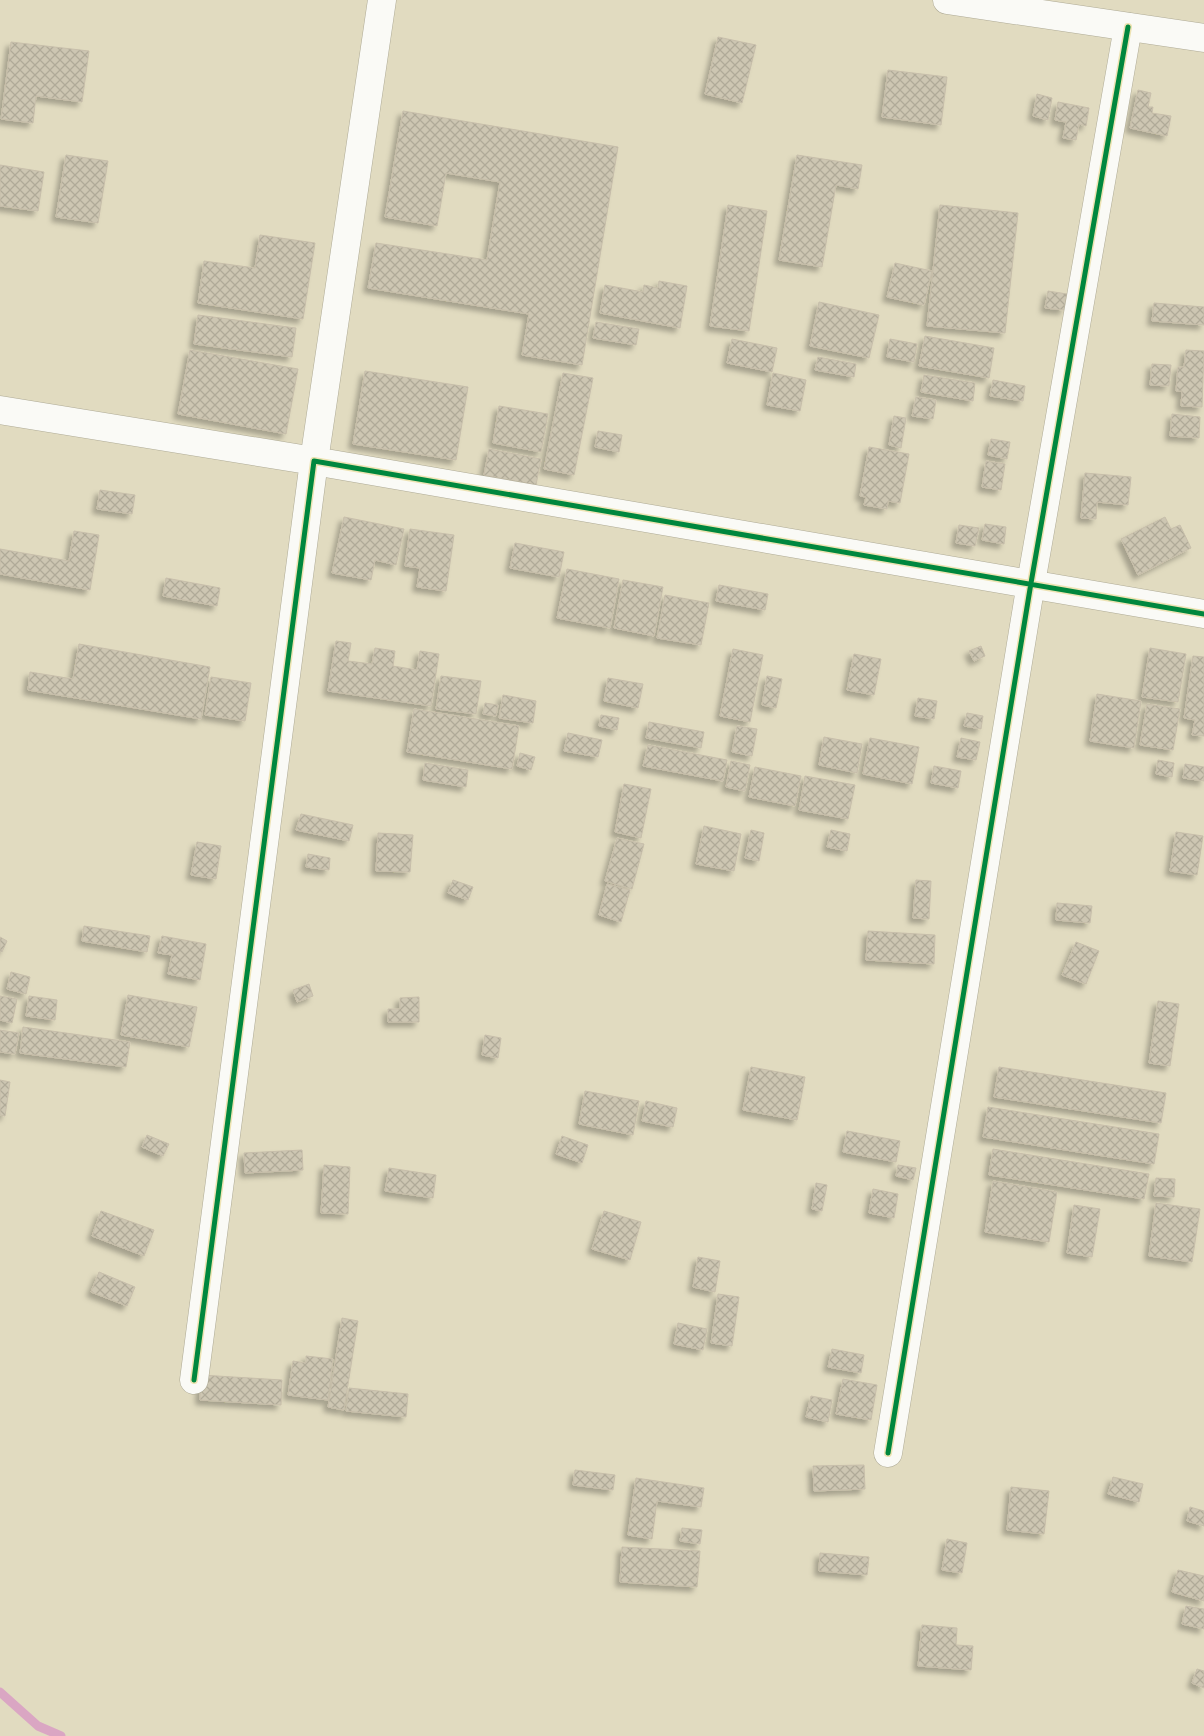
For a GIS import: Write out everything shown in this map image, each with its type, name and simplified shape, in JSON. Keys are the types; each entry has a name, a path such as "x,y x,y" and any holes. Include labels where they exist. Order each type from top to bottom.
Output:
{"street":[{"path":"194,1380 314,461 382,0"},
{"path":"947,0 1204,38"},
{"path":"888,1453 1031,583 1128,27"},
{"path":"0,410 314,461 1204,614"}],"building":[{"path":"718,37 756,45 742,103 705,94"},
{"path":"11,42 89,51 82,102 36,96 33,123 1,119"},
{"path":"888,70 947,77 941,125 882,117"},
{"path":"1138,90 1151,93 1148,107 1153,107 1152,113 1171,116 1167,136 1130,128"},
{"path":"1037,94 1052,98 1048,120 1033,116"},
{"path":"1058,102 1089,108 1086,126 1079,124 1076,140 1063,138 1066,122 1055,120"},
{"path":"403,111 618,147 582,365 522,355 529,314 368,288 376,243 487,260 500,182 446,173 437,226 385,217"},
{"path":"66,155 108,161 98,223 56,217"},
{"path":"797,155 862,165 858,189 836,185 822,267 779,260"},
{"path":"0,165 44,172 38,211 0,206"},
{"path":"728,205 767,211 749,331 710,326"},
{"path":"940,205 1018,213 1005,333 927,326"},
{"path":"260,235 315,243 303,319 198,303 204,261 255,268"},
{"path":"895,263 932,271 924,305 887,297"},
{"path":"659,281 687,286 680,328 600,313 605,285 643,292 644,285 658,288"},
{"path":"1048,291 1067,294 1064,310 1045,308"},
{"path":"819,302 879,315 869,358 810,346"},
{"path":"1154,303 1204,307 1204,325 1152,321"},
{"path":"198,315 296,328 292,357 194,344"},
{"path":"596,322 639,329 636,345 593,338"},
{"path":"925,336 994,348 989,378 919,366"},
{"path":"732,339 777,348 772,372 727,363"},
{"path":"890,339 917,344 914,362 887,357"},
{"path":"190,350 298,369 286,434 178,414"},
{"path":"1186,350 1204,351 1202,407 1181,406 1182,391 1176,391 1178,367 1184,367"},
{"path":"818,357 856,364 854,377 815,370"},
{"path":"1152,364 1171,365 1169,386 1150,385"},
{"path":"365,371 468,387 456,460 353,444"},
{"path":"563,373 593,378 574,475 544,469"},
{"path":"773,373 806,380 800,411 767,405"},
{"path":"924,375 975,383 973,401 921,392"},
{"path":"993,380 1025,386 1023,401 990,396"},
{"path":"916,397 936,400 933,419 912,416"},
{"path":"499,406 548,414 541,452 493,443"},
{"path":"1172,414 1200,417 1199,438 1170,436"},
{"path":"894,416 906,418 901,448 889,445"},
{"path":"598,431 622,435 619,452 595,447"},
{"path":"991,439 1010,442 1007,459 988,455"},
{"path":"869,447 909,454 900,503 888,501 887,509 864,505 866,497 860,496"},
{"path":"489,449 541,459 536,485 484,475"},
{"path":"986,461 1005,464 1001,490 982,487"},
{"path":"1085,473 1131,477 1128,505 1097,502 1096,519 1081,518"},
{"path":"100,490 135,495 132,514 97,509"},
{"path":"344,517 404,529 396,565 375,560 371,580 332,573"},
{"path":"1165,517 1171,529 1180,525 1191,548 1138,575 1121,539"},
{"path":"985,524 1006,527 1004,544 982,540"},
{"path":"959,525 979,528 975,546 956,543"},
{"path":"410,529 454,535 446,591 417,587 420,568 405,566"},
{"path":"74,531 99,535 90,590 0,574 0,549 69,561"},
{"path":"515,543 564,552 559,577 510,568"},
{"path":"567,569 619,579 610,628 557,618"},
{"path":"166,578 220,588 217,606 163,596"},
{"path":"623,580 663,587 654,636 614,628"},
{"path":"719,585 768,594 765,610 716,601"},
{"path":"665,595 709,603 701,645 657,638"},
{"path":"336,641 351,643 348,661 372,664 375,648 395,651 393,666 417,670 420,651 439,654 431,706 328,691"},
{"path":"79,644 210,667 201,719 28,690 30,672 73,679"},
{"path":"981,646 985,656 974,661 969,651"},
{"path":"1150,648 1186,654 1178,702 1142,697"},
{"path":"733,649 763,655 750,722 720,716"},
{"path":"854,654 881,659 874,695 847,690"},
{"path":"1193,656 1204,657 1204,736 1192,735 1195,720 1184,718"},
{"path":"441,676 481,681 476,714 436,709"},
{"path":"767,676 782,679 776,708 762,705"},
{"path":"211,677 251,683 245,721 205,715"},
{"path":"608,678 643,684 638,708 604,701"},
{"path":"1097,694 1141,701 1134,748 1090,741"},
{"path":"503,695 536,701 533,723 499,718"},
{"path":"918,698 937,701 934,719 915,716"},
{"path":"485,703 498,705 496,716 483,714"},
{"path":"1147,704 1180,709 1173,750 1140,745"},
{"path":"414,709 519,726 512,769 407,752"},
{"path":"967,713 983,716 981,729 964,726"},
{"path":"601,715 619,718 617,730 599,726"},
{"path":"649,722 704,732 701,748 646,738"},
{"path":"737,726 757,729 752,756 732,752"},
{"path":"568,733 602,740 598,757 564,751"},
{"path":"824,737 862,744 857,773 819,765"},
{"path":"870,738 919,747 912,784 863,774"},
{"path":"961,738 980,742 976,760 957,757"},
{"path":"648,745 727,760 723,781 643,766"},
{"path":"520,753 535,757 531,770 517,766"},
{"path":"1158,760 1174,763 1172,777 1156,774"},
{"path":"731,761 750,765 745,791 726,787"},
{"path":"425,763 468,770 466,787 423,780"},
{"path":"1185,764 1204,767 1204,781 1183,778"},
{"path":"934,766 961,771 958,788 931,783"},
{"path":"755,767 801,776 795,806 749,797"},
{"path":"805,776 855,785 848,819 799,810"},
{"path":"624,784 651,789 641,838 615,832"},
{"path":"301,814 353,825 349,841 296,830"},
{"path":"704,826 741,834 734,871 696,864"},
{"path":"751,830 764,833 759,861 745,858"},
{"path":"831,830 850,834 847,851 827,847"},
{"path":"1176,832 1203,836 1197,875 1170,871"},
{"path":"378,833 413,835 410,872 376,871"},
{"path":"617,838 644,844 632,889 605,881"},
{"path":"197,842 221,846 216,879 191,875"},
{"path":"308,854 330,858 329,870 306,867"},
{"path":"453,880 473,887 468,900 448,893"},
{"path":"916,880 931,881 929,919 913,918"},
{"path":"607,884 630,890 621,922 599,915"},
{"path":"1057,903 1092,906 1090,923 1056,920"},
{"path":"84,926 150,936 147,952 82,941"},
{"path":"868,931 935,935 934,964 866,960"},
{"path":"162,936 206,944 200,980 168,974 172,955 158,953"},
{"path":"0,937 7,941 2,952 0,951"},
{"path":"1076,942 1099,951 1086,984 1062,975"},
{"path":"11,972 30,977 26,994 7,989"},
{"path":"309,984 313,996 297,1002 293,990"},
{"path":"128,995 197,1007 189,1047 121,1035"},
{"path":"0,996 17,999 12,1023 0,1020"},
{"path":"29,996 57,1000 55,1020 26,1016"},
{"path":"419,997 419,1022 388,1022 388,1009 400,1009 400,998"},
{"path":"1158,1001 1179,1004 1170,1066 1149,1063"},
{"path":"23,1027 130,1042 126,1067 20,1053"},
{"path":"0,1030 19,1033 15,1054 0,1052"},
{"path":"485,1035 501,1038 498,1058 482,1055"},
{"path":"751,1067 805,1077 797,1120 743,1110"},
{"path":"999,1067 1166,1093 1161,1123 994,1097"},
{"path":"0,1080 10,1082 5,1116 0,1115"},
{"path":"585,1091 639,1101 633,1135 579,1124"},
{"path":"646,1101 677,1108 673,1127 642,1121"},
{"path":"988,1107 1159,1134 1154,1164 983,1137"},
{"path":"847,1131 900,1141 896,1162 843,1152"},
{"path":"147,1135 169,1144 163,1156 142,1147"},
{"path":"562,1136 588,1145 582,1163 556,1154"},
{"path":"993,1149 1149,1174 1144,1199 989,1175"},
{"path":"302,1150 303,1170 245,1173 244,1153"},
{"path":"324,1165 350,1167 348,1214 321,1213"},
{"path":"898,1165 916,1168 913,1180 896,1176"},
{"path":"389,1168 436,1175 433,1198 385,1191"},
{"path":"1156,1178 1175,1179 1174,1197 1154,1196"},
{"path":"993,1181 1057,1192 1049,1242 985,1232"},
{"path":"816,1183 827,1185 822,1211 812,1209"},
{"path":"873,1189 898,1194 894,1218 869,1213"},
{"path":"1156,1203 1200,1209 1192,1262 1149,1256"},
{"path":"1074,1205 1100,1209 1092,1257 1067,1253"},
{"path":"101,1211 154,1230 144,1256 92,1236"},
{"path":"604,1211 641,1222 630,1260 592,1249"},
{"path":"698,1257 720,1261 715,1292 693,1287"},
{"path":"99,1272 135,1287 127,1306 91,1292"},
{"path":"718,1294 739,1297 732,1346 711,1343"},
{"path":"342,1318 358,1321 344,1410 328,1407"},
{"path":"678,1323 707,1329 703,1350 674,1344"},
{"path":"832,1349 864,1355 861,1373 828,1367"},
{"path":"306,1356 333,1359 328,1400 288,1395 293,1361 306,1363"},
{"path":"201,1375 282,1380 281,1405 200,1400"},
{"path":"843,1379 877,1385 871,1420 836,1414"},
{"path":"349,1388 408,1394 406,1417 346,1411"},
{"path":"811,1396 832,1400 828,1422 806,1417"},
{"path":"864,1465 865,1489 814,1491 813,1466"},
{"path":"575,1470 615,1475 613,1490 573,1485"},
{"path":"1113,1477 1143,1484 1139,1502 1108,1494"},
{"path":"636,1478 704,1488 701,1507 657,1501 652,1539 628,1535"},
{"path":"1011,1487 1049,1491 1044,1534 1007,1530"},
{"path":"1190,1507 1204,1511 1204,1526 1187,1521"},
{"path":"682,1528 702,1530 700,1544 680,1541"},
{"path":"947,1539 967,1543 962,1573 942,1570"},
{"path":"622,1547 700,1551 697,1587 620,1582"},
{"path":"820,1553 869,1557 867,1575 819,1571"},
{"path":"1178,1570 1204,1576 1204,1601 1172,1592"},
{"path":"1186,1606 1204,1609 1204,1629 1182,1624"},
{"path":"922,1625 957,1628 956,1645 973,1646 971,1670 918,1666"},
{"path":"1197,1669 1204,1671 1204,1688 1192,1683"}],"waterway":[{"path":"0,1692 38,1726 61,1736"}],"cycle path":[{"path":"888,1453 1031,583 1128,27"},
{"path":"194,1380 314,461 1204,614"}]}
